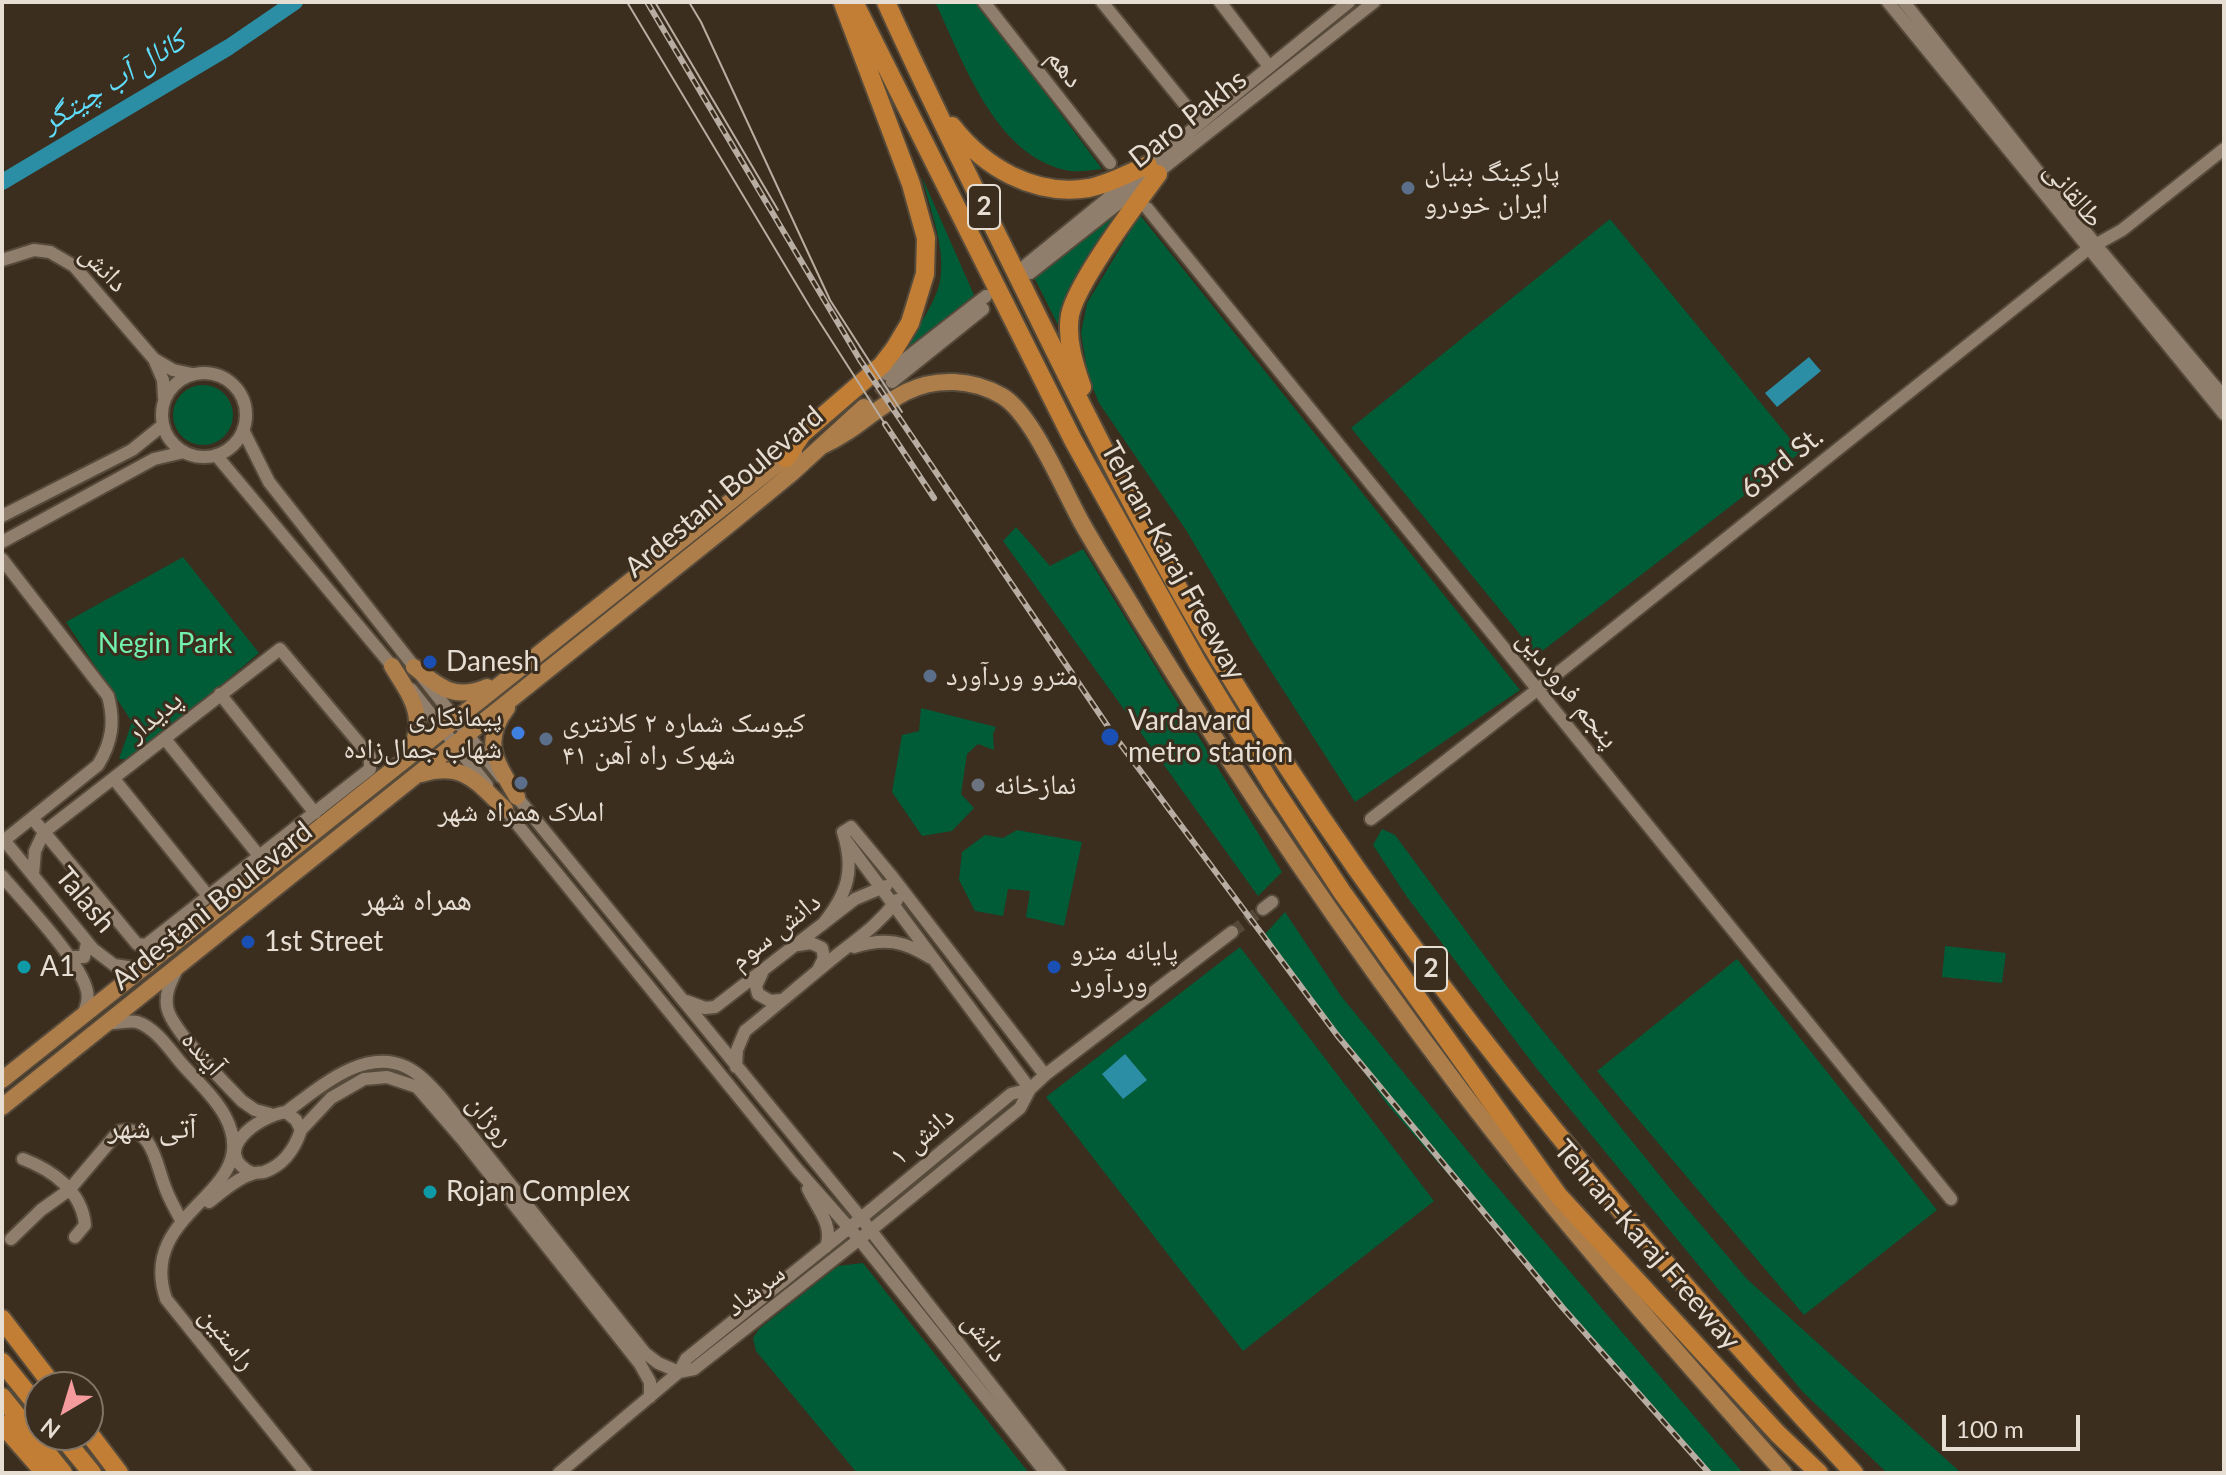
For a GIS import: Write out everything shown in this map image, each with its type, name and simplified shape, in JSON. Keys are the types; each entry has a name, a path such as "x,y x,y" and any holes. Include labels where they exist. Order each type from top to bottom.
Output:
{"highway":[{"path":"786,458 802,434 882,365 895,348 910,323 925,274 926,238 911,184 843,2"},
{"name":"Tehran-Karaj Freeway","path":"854,2 1073,440 1197,662 1273,787 1342,892 1558,1195 1778,1434 1819,1473"},
{"name":"2","path":"886,2 1101,447 1220,660 1306,793 1394,919 1510,1075 1654,1252 1854,1473"},
{"path":"924,85 973,151 996,169 1023,181 1065,189 1088,188 1153,170"},
{"path":"1101,447 1075,366 1069,334 1070,317 1081,288 1153,170"},
{"path":"2,1319 42,1371"},
{"path":"2,1362 24,1389"},
{"path":"2,1397 63,1473"},
{"path":"2,1424 45,1473"},
{"path":"1809,1425 1869,1473"},
{"path":"1778,1434 1810,1473"},
{"path":"74,1451 92,1473"},
{"path":"102,1451 119,1473"}],"main road":[{"path":"822,446 844,437 904,392 924,385 954,381 980,385 1006,398 1025,419 1083,526 1172,671 1279,834 1395,1000 1462,1091 1569,1225 1784,1473"},
{"name":"Ardestani Boulevard","path":"2,1080 503,680 860,403 822,446 519,694 2,1107"},
{"path":"392,666 411,697 417,714 415,743 407,758"},
{"path":"414,667 441,688 458,694 473,693 503,680"},
{"path":"511,803 492,744 495,725 519,694"},
{"path":"415,776 443,769 458,770 511,803"},
{"path":"380,780 393,780 393,793"}],"street":[{"name":"دهم","path":"984,2 1110,163"},
{"path":"1220,2 1268,65"},
{"path":"1153,170 1199,122 1334,7 1349,2"},
{"name":"Daro Pakhs","path":"1028,269 1374,2"},
{"name":"طالقانی","path":"1888,2 2092,247 2224,414"},
{"path":"1904,2 2092,247 2109,260 2224,397"},
{"path":"1108,4 1199,122"},
{"name":"63rd St.","path":"1371,819 2092,247 2122,230 2224,149"},
{"name":"پنجم فروردین","path":"1147,208 1951,1199"},
{"name":"دانش","path":"2,260 34,250 61,256 74,266 154,359"},
{"path":"889,378 988,300"},
{"path":"154,359 173,370 205,373 230,382 239,392 245,404 243,430 269,482 414,667 448,724"},
{"path":"154,359 163,380 163,425 168,436 184,452"},
{"path":"164,400 170,389 192,374"},
{"path":"2,516 132,450 163,425"},
{"path":"2,542 154,459 184,452 205,457 228,450 243,430"},
{"path":"216,455 392,666 448,724 797,1169 849,1228"},
{"path":"2,559 108,696 112,711 108,750 98,765 3,841"},
{"name":"پدیدار","path":"280,649 370,756 370,769 154,941 146,945 137,944 44,832 165,739 280,649"},
{"path":"220,694 315,813"},
{"path":"165,739 260,857"},
{"path":"114,779 209,897"},
{"path":"511,803 683,1000 861,1218"},
{"path":"32,818 44,832 35,851 33,875"},
{"path":"1030,1089 847,842 843,832 851,827 1045,1075"},
{"name":"Talash","path":"3,841 87,943 114,965 141,969"},
{"path":"823,924 838,906 850,870 847,842"},
{"name":"Talash","path":"2,876 68,957 87,990 88,1001 83,1015"},
{"name":"دانش سوم","path":"683,1000 705,1008 715,1007 855,899 882,889 900,887 894,904 876,926 745,1031 737,1050 736,1067"},
{"path":"24,901 29,889 43,888"},
{"name":"دانش ۱","path":"859,1239 1020,1108 1030,1089 1045,1075 1232,932"},
{"path":"844,950 870,942 902,942 936,961"},
{"path":"68,957 84,957 87,943"},
{"path":"797,945 811,943 822,948 824,958 816,973"},
{"path":"178,967 167,990 167,1009 175,1026 242,1101 255,1110 270,1114 286,1112 296,1120 301,1130 288,1155 273,1168 261,1173 243,1169 237,1161 235,1150"},
{"path":"762,973 756,986 758,994 770,1001 783,1000"},
{"name":"آینده","path":"106,1024 136,1022 154,1033 224,1114 232,1131 235,1150"},
{"name":"روژان","path":"286,1112 365,1063 389,1062 405,1066 423,1079 643,1358"},
{"name":"روژان","path":"301,1130 331,1098 364,1079 387,1077 417,1087 467,1136"},
{"name":"دانش ۱","path":"849,1228 1011,1094 1030,1089"},
{"path":"182,1222 218,1184 244,1134 270,1114"},
{"path":"11,1239 41,1210 69,1190 119,1131 130,1129 138,1131 148,1141 182,1222"},
{"path":"23,1159 54,1174 80,1205 85,1225 75,1237"},
{"path":"797,1169 826,1222 829,1238 826,1247"},
{"path":"182,1222 252,1173"},
{"name":"دانش","path":"861,1218 1060,1473"},
{"name":"راستین","path":"182,1222 170,1237 162,1257 159,1279 166,1299 306,1473"},
{"name":"دانش","path":"849,1228 1046,1473"},
{"name":"سرشاد","path":"559,1473 679,1372 686,1359 849,1228"},
{"name":"سرشاد","path":"679,1372 694,1369 859,1239"},
{"path":"643,1358 679,1372"},
{"path":"643,1358 650,1382 650,1397"}],"green space":[{"path":"935,2 977,2 1102,169 1065,170 1040,161 1019,145 984,102"},
{"path":"922,177 974,295 898,358 928,311 940,281 939,242"},
{"path":"1122,210 1061,331 1033,275"},
{"path":"1140,215 1520,690 1355,802 1251,640 1186,530 1099,403 1088,376 1081,333 1087,303"},
{"path":"1610,219 1801,452 1537,655 1351,428"},
{"path":"203,385 224,394 233,415 224,436 203,445 182,436 173,415 182,394"},
{"path":"1016,527 1050,566 1083,549 1282,872 1258,896 1003,541"},
{"name":"Negin Park","path":"183,557 259,653 133,759 119,759 132,722 66,622"},
{"path":"921,708 996,727 994,750 978,744 967,754 961,794 974,808 952,831 922,836 892,792 902,735 919,731"},
{"path":"1382,829 1395,835 1506,985 1747,1279 1959,1473 1887,1473 1802,1391 1537,1069 1407,897 1373,845"},
{"path":"1017,830 1082,842 1064,926 1026,917 1030,891 1008,889 1003,916 975,911 959,880 962,852 985,835 1003,838"},
{"path":"1285,912 1341,996 1488,1176 1743,1473 1709,1473 1387,1104 1265,934"},
{"path":"1945,946 2006,953 2002,983 1942,977"},
{"path":"1240,947 1434,1201 1243,1351 1046,1097"},
{"path":"1737,959 1937,1210 1804,1315 1597,1071"},
{"path":"863,1263 1029,1473 857,1473 756,1351 753,1338 759,1329 838,1266"}],"water":[{"path":"1809,357 1821,371 1777,407 1765,393"},
{"path":"1125,1054 1147,1080 1123,1099 1102,1074"}],"waterway":[{"name":"کانال آب چیتگر","path":"2,182 229,47 295,2"}],"tunnel":[{"path":"864,407 892,382"},
{"path":"1232,932 1263,909"}],"tram line":[{"path":"627,2 810,307 885,424"},
{"path":"655,2 778,210"},
{"path":"689,2 830,300 902,412"}],"railway":[{"path":"647,2 860,360 1113,734 1337,1035 1563,1308 1709,1473"},
{"path":"885,424 934,498"}],"place":[{"name":"پارکینگ بنیان ایران خودرو","path":"1408,188"},
{"name":"Danesh","path":"430,662"},
{"name":"مترو وردآورد","path":"930,676"},
{"name":"پیمانکاری شهاب جمال‌زاده","path":"518,733"},
{"name":"Vardavard metro station","path":"1110,737"},
{"name":"کیوسک شماره ۲ کلانتری ۴۱ شهرک راه آهن","path":"546,739"},
{"name":"املاک همراه شهر","path":"521,783"},
{"name":"نمازخانه","path":"978,785"},
{"name":"1st Street","path":"248,942"},
{"name":"A1","path":"24,967"},
{"name":"پایانه مترو وردآورد","path":"1054,967"},
{"name":"Rojan Complex","path":"430,1192"}],"district":[{"name":"همراه شهر","path":"417,900"},
{"name":"آتی شهر","path":"152,1128"}]}
